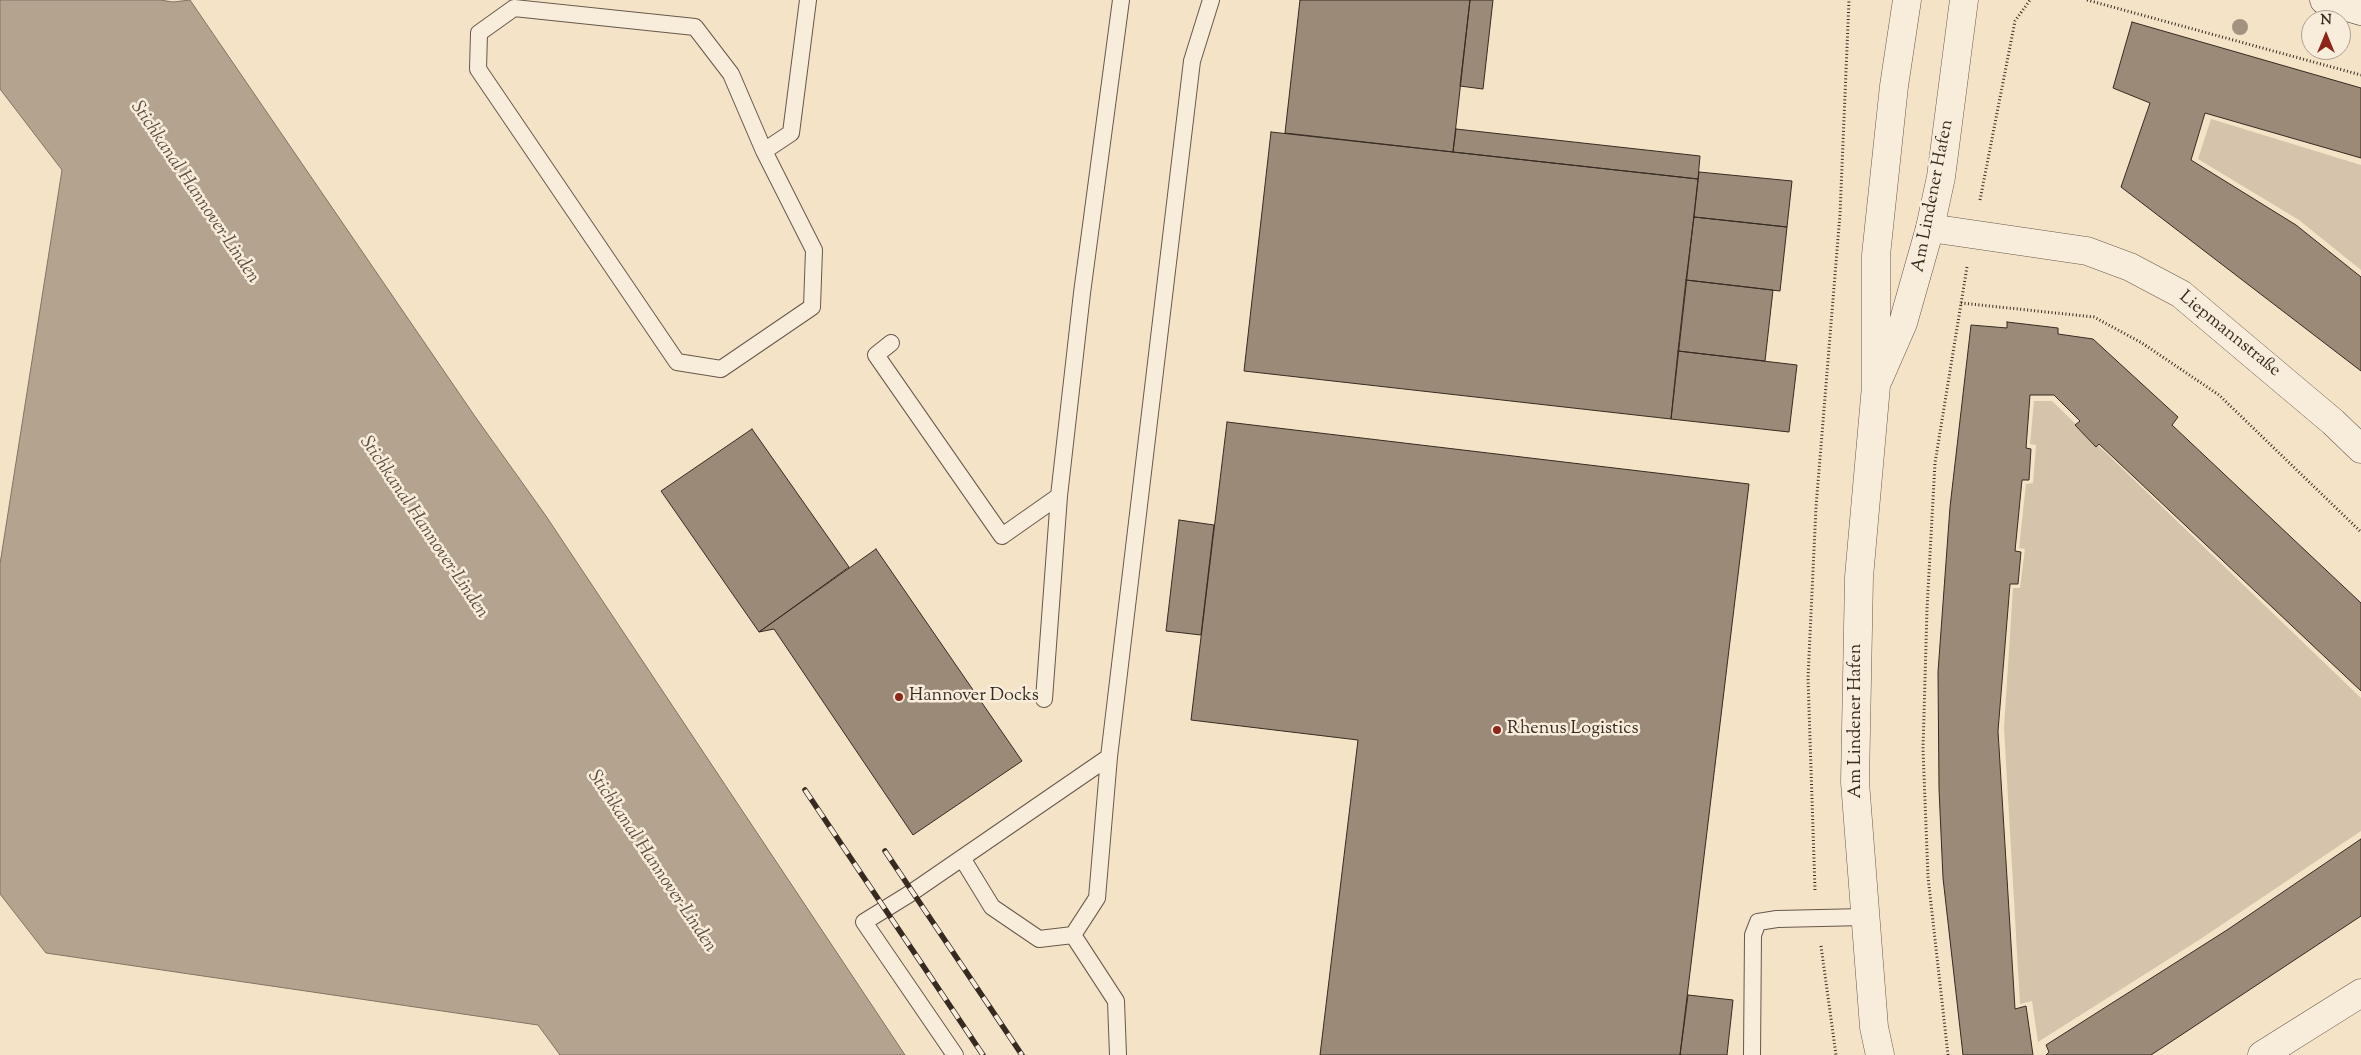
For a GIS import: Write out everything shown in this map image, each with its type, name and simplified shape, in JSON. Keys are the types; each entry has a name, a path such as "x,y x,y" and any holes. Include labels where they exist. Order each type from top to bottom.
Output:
{"street":[{"name":"Am Lindener Hafen","path":"1880,1055 1874,1027 1855,782 1859,578 1876,386 1876,256 1894,86 1907,0"},
{"name":"Am Lindener Hafen","path":"1876,386 1903,323 1930,228 1944,158 1964,0"},
{"path":"2324,0 2361,11"},
{"name":"Liepmannstraße","path":"1930,228 2087,251 2130,267 2181,294 2333,422 2361,449"},
{"path":"2262,1055 2361,993"}],"lane":[{"path":"764,150 790,133 808,0"},
{"path":"1044,699 1060,496 1082,293 1120,0"},
{"path":"1073,935 1097,898 1109,757 1192,61 1211,0"},
{"path":"514,8 695,27 731,74 764,150 814,250 812,307 721,369 677,362 478,69 479,33 514,8"},
{"path":"891,343 876,355 1002,536 1060,496"},
{"path":"955,1055 864,922 962,858 1109,757"},
{"path":"962,858 992,907 1039,939 1073,935"},
{"path":"1752,1055 1753,935 1758,922 1777,919 1866,916"},
{"path":"1073,935 1116,1001 1118,1055"}],"path":[{"path":"1836,1055 1817,918 1810,797 1808,678 1816,507 1840,214 1849,0"},
{"path":"1948,1055 1928,876 1923,749 1927,609 1935,463 1973,235 2015,21 2030,0"},
{"path":"2087,0 2361,75"},
{"path":"1961,303 2094,317 2142,343 2219,395 2361,532"}],"shaded area":[{"path":"2211,119 2361,165 2361,270 2299,220 2198,159"},
{"path":"2034,401 2052,401 2361,698 2361,831 2202,938 2038,1042 2032,1001 2020,1004 2004,728 2013,588 2020,588 2025,549 2019,548 2026,484 2033,483 2036,445 2030,444"}],"water":[{"name":"Stichkanal Hannover-Linden","path":"0,0 160,0 173,2 190,0 474,415 546,516 905,1055 560,1055 538,1025 46,953 0,894 0,564 62,170 0,89"}],"building":[{"path":"1300,0 1470,0 1453,152 1285,133"},
{"path":"1470,0 1493,0 1483,89 1460,86"},
{"path":"2132,22 2361,88 2361,158 2205,113 2191,160 2296,225 2361,277 2361,371 2121,187 2150,103 2113,88"},
{"path":"1456,129 1700,156 1698,179 1453,152"},
{"path":"1271,132 1698,179 1671,419 1244,371"},
{"path":"1699,172 1792,181 1787,227 1694,217"},
{"path":"1694,217 1787,227 1780,291 1686,280"},
{"path":"1686,280 1773,290 1765,361 1678,351"},
{"path":"2007,322 2058,328 2058,334 2093,339 2178,417 2172,425 2361,603 2361,691 2099,444 2096,447 2075,425 2080,421 2054,395 2030,395 2026,448 2031,449 2029,480 2022,480 2015,551 2021,552 2018,584 2010,584 1998,731 2015,1009 2026,1006 2033,1055 1963,1055 1943,878 1939,789 1938,672 1950,507 1971,325 2007,328"},
{"path":"1678,351 1797,365 1789,432 1671,419"},
{"name":"Rhenus Logistics","path":"1227,422 1749,484 1680,1055 1320,1055 1358,740 1191,720"},
{"path":"752,429 849,567 759,632 661,491"},
{"path":"1179,520 1214,525 1201,635 1166,631"},
{"name":"Hannover Docks","path":"876,549 1022,761 913,835 774,629 759,632"},
{"path":"2361,839 2361,916 2151,1055 2046,1055 2049,1052 2046,1045 2227,930"},
{"path":"1688,995 1733,1000 1727,1055 1680,1055"}],"railway":[{"path":"805,790 983,1055"},
{"path":"885,851 1022,1055"}],"place":[{"name":"Hannover Docks","path":"899,697"},
{"name":"Rhenus Logistics","path":"1497,730"}]}
